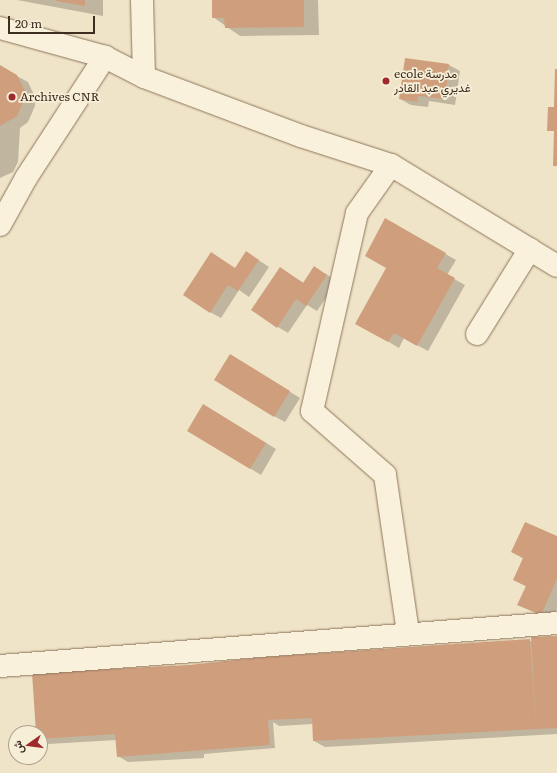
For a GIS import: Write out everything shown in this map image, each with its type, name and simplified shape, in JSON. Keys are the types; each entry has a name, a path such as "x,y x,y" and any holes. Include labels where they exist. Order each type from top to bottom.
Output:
{"street":[{"path":"142,0 144,77"},
{"path":"0,28 105,57 144,77 300,136 391,166 557,266"},
{"path":"0,222 105,57"},
{"path":"391,166 356,213 312,411 385,475 408,633"},
{"path":"477,334 530,249"},
{"path":"0,666 408,633 557,623"}],"building":[{"path":"85,0 85,6 56,1"},
{"path":"212,0 304,0 304,27 225,28 224,18 212,18"},
{"path":"405,58 449,64 445,99 418,96 417,102 399,99"},
{"name":"Archives CNR","path":"0,65 17,75 25,91 24,100 17,116 0,126"},
{"path":"555,69 557,69 557,166 553,166 554,131 547,131 548,107 554,107"},
{"path":"385,218 446,253 437,268 455,278 417,346 394,333 388,342 355,324 386,268 365,256"},
{"path":"246,251 259,260 238,291 228,285 210,313 183,295 211,252 235,268"},
{"path":"314,266 327,275 306,306 296,299 277,328 251,310 280,267 303,283"},
{"path":"230,354 290,391 274,417 214,380"},
{"path":"203,404 266,443 250,469 187,431"},
{"path":"525,522 557,536 557,579 541,615 517,605 526,586 513,580 523,558 511,552"},
{"path":"557,636 557,728 313,741 312,718 268,720 270,745 117,757 115,734 48,738 48,725 35,725 32,673 189,665 264,657 530,639 536,726 531,637"}],"place":[{"name":"ecole مدرسة غديري عبد القادر","path":"386,81"},
{"name":"Archives CNR","path":"12,97"}]}
